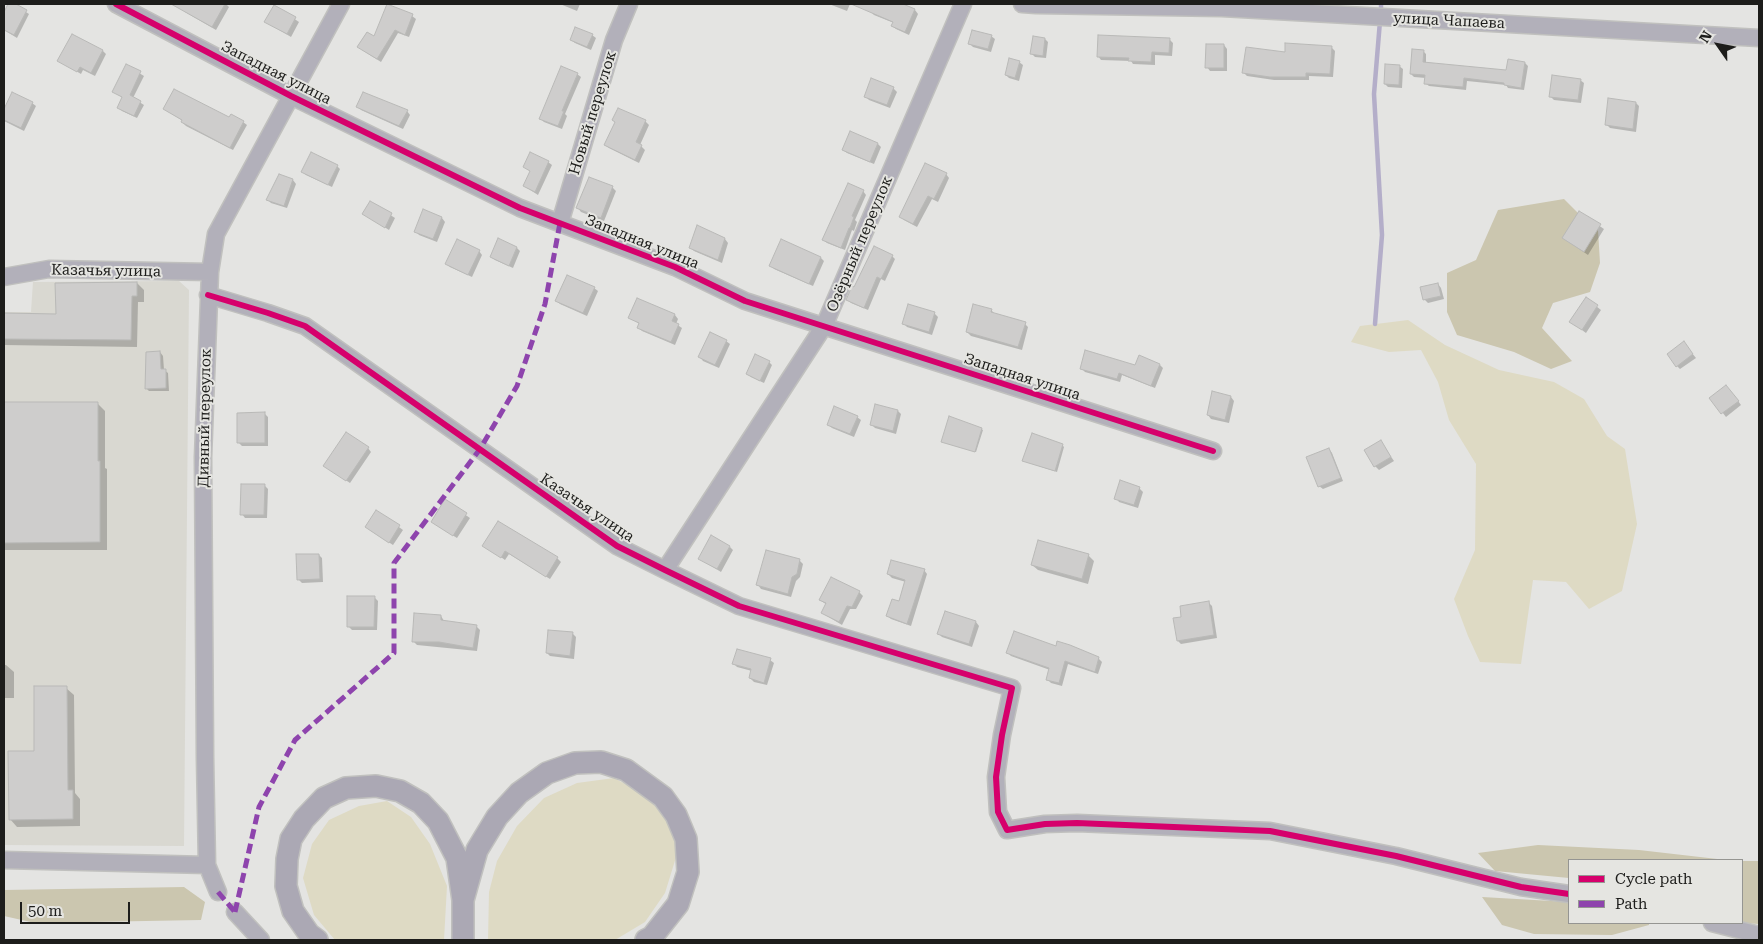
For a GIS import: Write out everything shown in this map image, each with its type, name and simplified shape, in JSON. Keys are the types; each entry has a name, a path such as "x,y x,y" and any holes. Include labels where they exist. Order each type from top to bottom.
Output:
{"main road":[{"path":"463,900 477,850 497,817 519,792 547,773 568,765 601,762 626,770 663,798 676,815 686,839 688,872 678,904 652,937 646,940"},
{"path":"318,940 310,934 294,911 286,886 287,859 291,839 304,819 324,798 346,788 376,786 400,791 421,803 438,821 458,858 463,900 463,940"}],"street":[{"name":"Западная улица","path":"116,4 291,96 520,208 675,267 746,301 1213,451"},
{"name":"Дивный переулок","path":"207,865 204,457 210,272 216,234 341,4"},
{"name":"Новый переулок","path":"560,223 612,49 629,4"},
{"name":"Озёрный переулок","path":"665,570 824,326 963,4"},
{"name":"улица Чапаева","path":"1022,4 1222,6 1759,38"},
{"name":"Казачья улица","path":"4,277 49,269 210,272"},
{"name":"Казачья улица","path":"208,295 305,326 616,546 665,570 739,606 1012,688 1002,735 996,777 998,812 1007,830 1045,824 1077,822 1270,831 1396,856 1521,887 1568,894"},
{"path":"4,860 207,865 218,892"},
{"path":"235,912 261,940"},
{"path":"1716,924 1759,935"}],"shaded area":[{"path":"1564,199 1598,230 1600,263 1590,292 1553,303 1542,328 1572,361 1551,369 1514,352 1457,335 1447,312 1447,273 1476,260 1498,210"},
{"path":"179,281 189,290 184,846 4,845 4,312 31,312 33,282"},
{"path":"1408,320 1445,345 1499,370 1554,382 1584,399 1607,436 1625,449 1637,524 1622,591 1589,609 1566,582 1533,580 1521,664 1480,662 1454,599 1475,550 1476,464 1449,420 1438,382 1421,350 1389,352 1351,342 1360,326"},
{"path":"614,778 646,795 672,827 677,854 665,893 645,922 615,940 488,940 489,892 497,861 517,826 544,798 577,783"},
{"path":"387,801 411,817 430,844 447,886 444,940 335,940 314,915 303,878 312,844 329,820 359,806"},
{"path":"1538,845 1639,850 1717,859 1568,859 1568,878 1495,871 1478,853"},
{"path":"1743,861 1759,861 1759,924 1743,923"},
{"path":"184,887 205,902 201,920 35,923 4,916 4,890"},
{"path":"1482,897 1568,902 1568,924 1649,924 1612,935 1534,934 1502,925"}],"building":[{"path":"8,4 16,4 27,10 14,35 4,30 4,12"},
{"path":"171,4 225,4 212,27"},
{"path":"387,4 413,14 405,35 395,30 377,59 357,47 367,32 374,36"},
{"path":"851,4 903,4 915,9 905,32 891,26 893,22"},
{"path":"274,5 296,17 287,34 264,22"},
{"path":"575,27 593,34 587,47 570,40"},
{"path":"972,30 992,35 988,49 968,44"},
{"path":"72,34 103,50 91,73 80,67 77,72 57,61"},
{"path":"1098,35 1170,38 1169,53 1152,52 1151,62 1128,61 1129,58 1097,57"},
{"path":"1033,36 1045,38 1043,56 1030,54"},
{"path":"1285,43 1332,46 1330,74 1306,73 1306,77 1270,77 1242,73 1246,47 1285,52"},
{"path":"1206,44 1224,44 1224,68 1205,68"},
{"path":"1412,49 1424,50 1423,62 1506,70 1508,59 1525,62 1521,88 1504,85 1504,83 1464,78 1463,87 1424,84 1425,75 1410,74"},
{"path":"1009,58 1020,61 1015,78 1005,75"},
{"path":"126,64 141,71 130,95 141,101 134,116 117,108 122,97 112,92"},
{"path":"1385,64 1400,65 1399,85 1384,84"},
{"path":"561,66 578,73 562,111 564,111 558,126 539,119"},
{"path":"1552,75 1581,79 1578,100 1549,97"},
{"path":"871,78 894,87 887,105 864,97"},
{"path":"174,89 229,117 231,114 244,121 230,148 181,122 182,120 163,109"},
{"path":"12,92 33,102 21,128 4,120 4,109"},
{"path":"363,92 408,110 399,126 356,107"},
{"path":"1608,98 1636,102 1633,129 1605,125"},
{"path":"618,108 646,120 636,142 642,145 635,160 604,145 615,122 612,120"},
{"path":"850,131 878,143 870,162 842,150"},
{"path":"311,152 338,165 328,185 301,172"},
{"path":"530,152 549,161 535,192 523,186 530,171 523,167"},
{"path":"925,163 947,173 934,199 928,196 913,224 899,217"},
{"path":"279,174 293,179 284,206 266,200"},
{"path":"589,177 613,186 601,218 576,208"},
{"path":"848,183 864,190 852,216 854,217 841,248 822,240"},
{"path":"370,201 392,213 385,228 362,214"},
{"path":"423,209 442,217 433,239 414,232"},
{"path":"1579,211 1601,224 1584,252 1562,238"},
{"path":"697,225 725,238 718,260 689,248"},
{"path":"498,238 517,247 509,266 490,257"},
{"path":"457,239 480,250 468,275 445,264"},
{"path":"781,239 821,257 809,284 769,266"},
{"path":"874,246 893,255 881,279 877,277 864,308 846,300"},
{"path":"567,275 595,287 583,313 555,301"},
{"path":"137,282 137,296 132,296 131,340 4,339 4,313 56,314 55,283"},
{"path":"1438,283 1441,296 1423,300 1420,287"},
{"path":"1586,297 1598,305 1582,330 1569,322"},
{"path":"637,298 675,314 672,321 679,324 671,342 637,328 639,323 628,318"},
{"path":"908,304 935,312 929,332 902,324"},
{"path":"973,304 992,309 991,312 1026,322 1018,347 966,332"},
{"path":"710,332 727,340 715,365 698,357"},
{"path":"1684,341 1693,354 1676,367 1667,354"},
{"path":"1085,350 1135,365 1139,355 1160,364 1151,386 1119,373 1117,379 1080,369"},
{"path":"160,351 161,369 166,369 166,388 145,389 146,352"},
{"path":"755,354 770,361 760,381 746,374"},
{"path":"1726,385 1739,401 1721,414 1709,398"},
{"path":"1212,391 1231,396 1225,420 1207,415"},
{"path":"4,402 98,402 100,542 4,543"},
{"path":"875,404 898,410 893,431 870,425"},
{"path":"834,406 858,416 850,434 827,425"},
{"path":"265,412 265,443 237,443 237,413"},
{"path":"949,416 982,428 975,452 941,442"},
{"path":"346,432 369,447 346,481 323,466"},
{"path":"1032,433 1063,444 1055,471 1022,461"},
{"path":"1381,440 1391,457 1374,467 1364,450"},
{"path":"1329,448 1341,478 1318,487 1306,457"},
{"path":"1120,480 1140,487 1134,505 1114,499"},
{"path":"241,484 265,484 264,515 240,515"},
{"path":"445,499 467,513 453,536 431,522"},
{"path":"376,510 400,525 389,543 365,527"},
{"path":"498,521 558,557 546,577 505,551 501,558 482,546"},
{"path":"711,535 730,546 717,569 698,559"},
{"path":"1038,540 1089,554 1082,579 1031,565"},
{"path":"766,550 800,559 797,574 792,577 788,594 756,585"},
{"path":"296,554 319,554 320,579 297,580"},
{"path":"891,560 925,569 907,624 886,616 892,599 899,601 905,580 887,574"},
{"path":"831,577 860,591 852,607 847,606 839,622 821,613 826,603 819,600"},
{"path":"347,596 375,596 374,627 347,627"},
{"path":"1209,601 1214,635 1177,641 1173,618 1181,617 1180,606"},
{"path":"945,611 976,621 969,644 937,634"},
{"path":"414,613 441,615 441,620 477,625 473,648 439,642 412,642"},
{"path":"548,630 573,632 570,656 546,653"},
{"path":"1014,631 1056,646 1057,641 1099,657 1095,672 1065,661 1059,683 1046,680 1049,668 1006,653"},
{"path":"737,649 771,658 764,683 749,678 751,669 732,664"},
{"path":"34,686 67,686 68,790 73,790 73,819 9,820 8,751 34,751"}],"waterway":[{"path":"1381,4 1381,13"},
{"path":"1375,324 1382,235 1374,94 1380,21"}],"marked path":[{"path":"235,912 259,807 295,740 394,653 394,563 480,449 517,386 545,304 560,223"},
{"path":"218,892 235,912"}],"cycle path":[{"path":"116,4 291,96 520,208 675,267 745,301 1213,451"},
{"path":"208,295 305,326 617,546 665,570 739,606 1012,688 1002,735 996,777 998,812 1007,830 1045,824 1077,823 1270,831 1396,856 1521,887 1568,894"}]}
